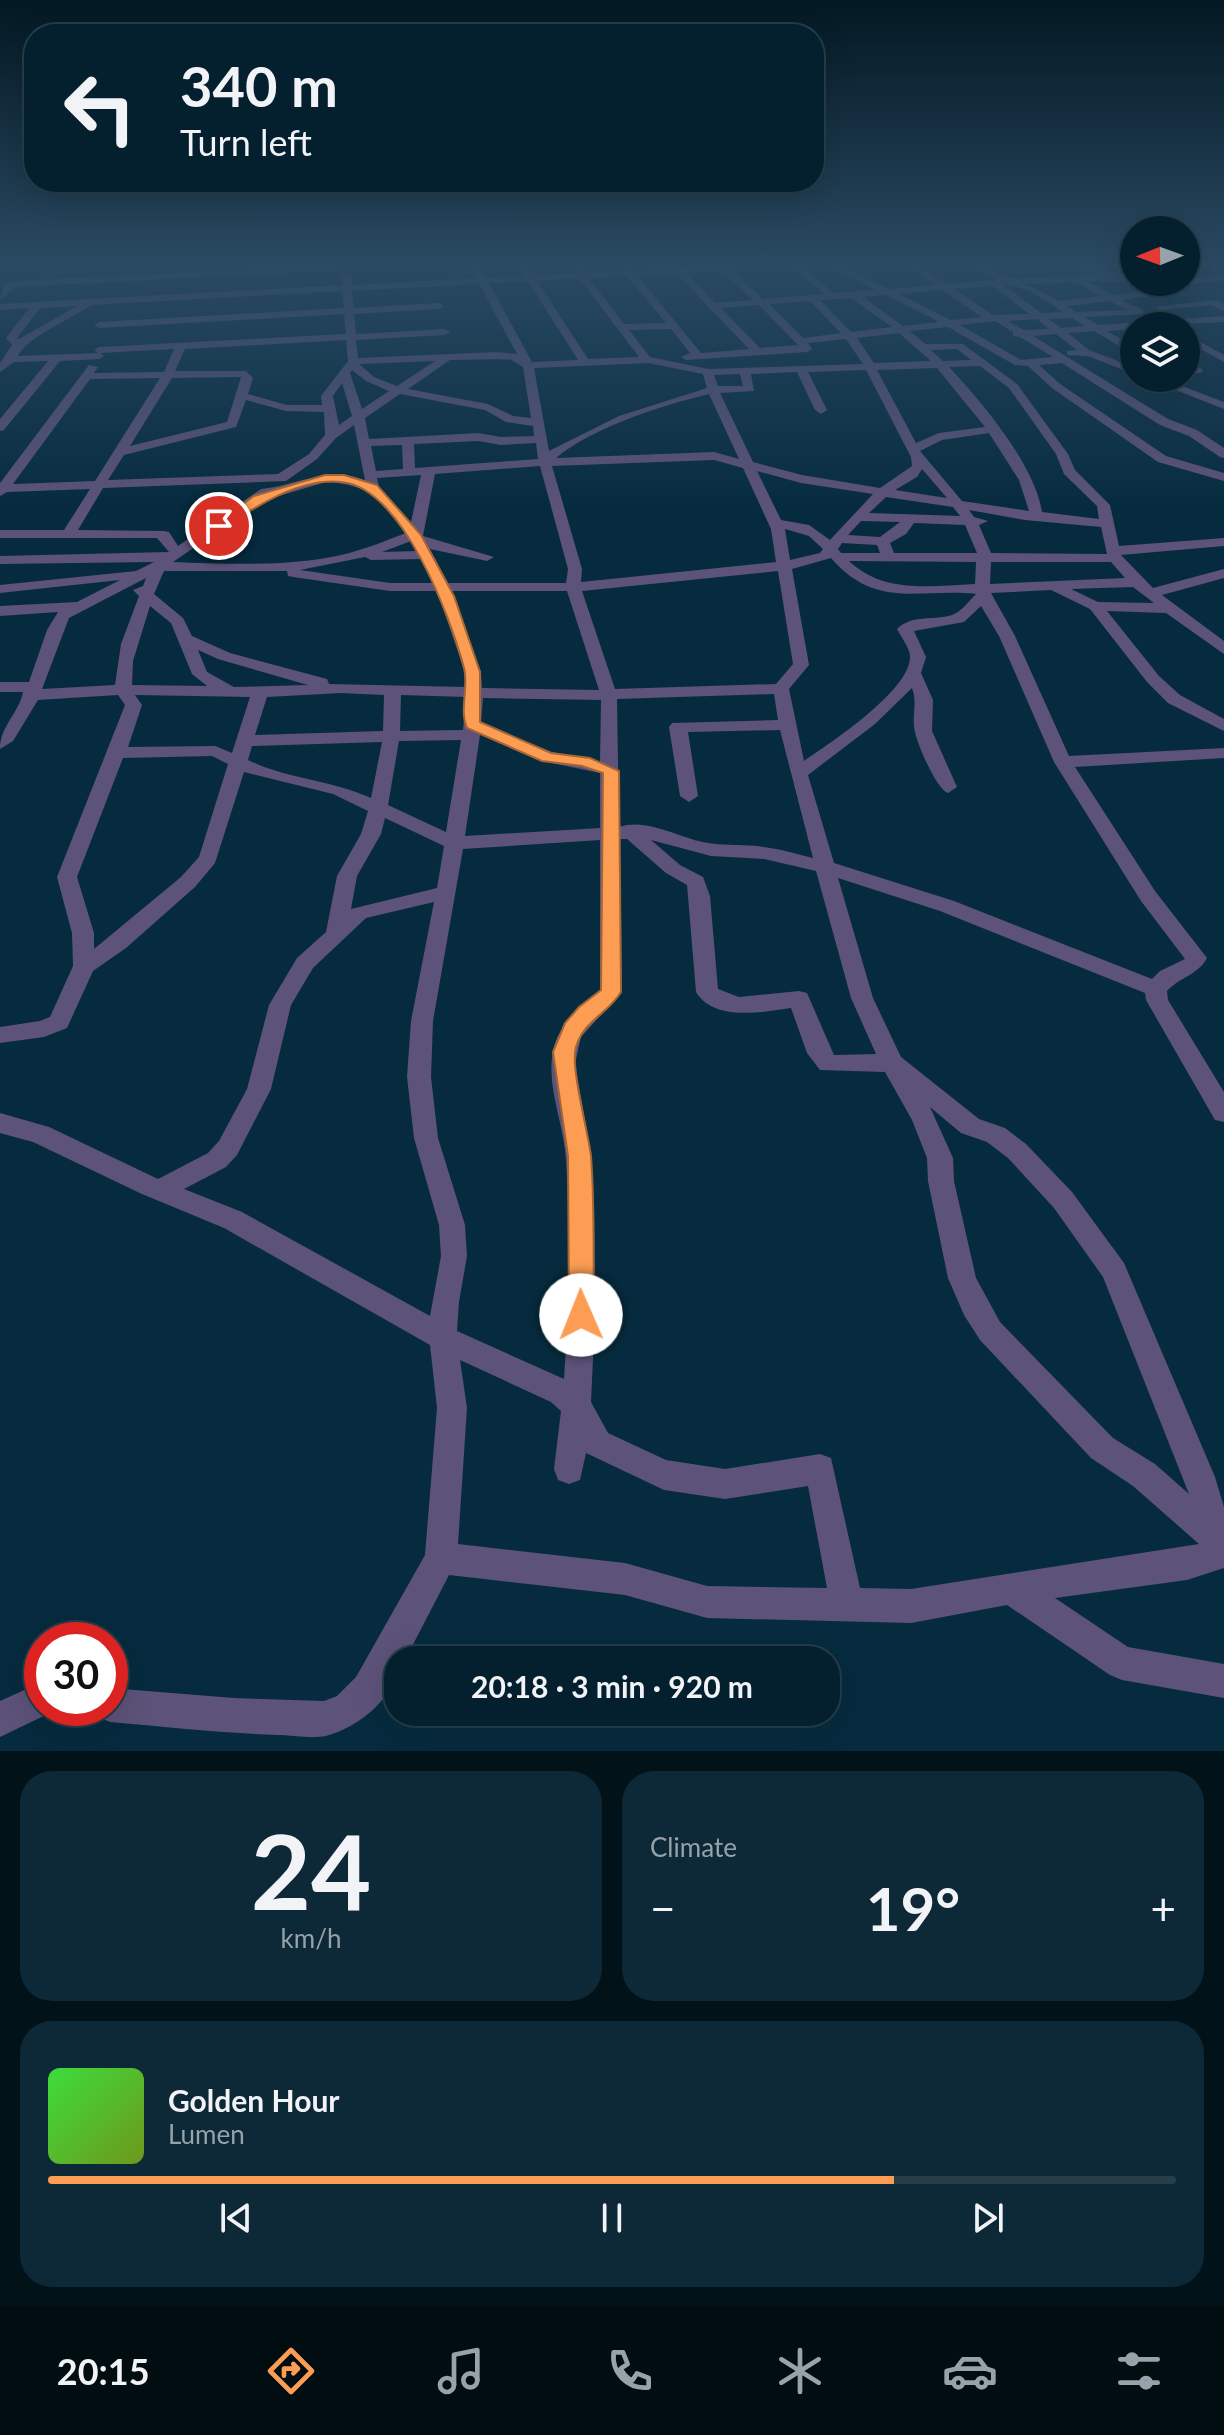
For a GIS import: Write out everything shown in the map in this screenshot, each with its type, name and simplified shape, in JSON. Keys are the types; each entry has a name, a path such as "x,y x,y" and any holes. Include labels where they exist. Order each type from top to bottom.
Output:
{"street":[{"path":"0,369 11,359 18,345"},
{"path":"96,345 99,353"},
{"path":"11,359 208,345"},
{"path":"128,1707 234,1716 324,1719 349,1709 368,1689 392,1651 441,1558 452,1408 443,1338 445,1302 454,1256 452,1225 426,1138 419,1077 422,1021 446,893 471,730 473,672 444,588 427,555 372,481 349,365 350,345"},
{"path":"448,345 450,357"},
{"path":"517,345 528,365 545,462 573,560 573,587 609,695 611,771 617,827 611,992 604,1001 586,1012 572,1029 564,1052 579,1156 581,1315 578,1407 569,1469"},
{"path":"573,345 585,363"},
{"path":"635,345 647,360 705,371 984,363"},
{"path":"0,687 31,691 260,692 341,688 609,695 781,689 801,665 775,524 705,371 687,345"},
{"path":"751,345 757,351"},
{"path":"349,365 504,355 528,365 585,363 757,351 798,345"},
{"path":"804,345 823,368"},
{"path":"856,345 872,368 916,453 960,504 970,521 984,559 983,591 1007,636 1063,762 1140,884 1196,958 1193,964 1168,976 1156,989 1157,1000 1224,1113"},
{"path":"921,345 965,388 993,429 1032,488 1036,515"},
{"path":"987,345 1019,363 1058,358 1081,350 1120,351"},
{"path":"1038,345 1118,395 1164,422 1193,433 1224,454"},
{"path":"1075,345 1120,365"},
{"path":"1200,345 1224,359"},
{"path":"68,534 168,375 181,346"},
{"path":"924,347 959,346 1013,386 1062,454 1069,471 1103,505 1115,554 1136,582 1224,649"},
{"path":"1,490 87,376 99,353"},
{"path":"0,744 12,735 63,615 156,566 258,498 358,415 450,357"},
{"path":"0,427 56,358"},
{"path":"1031,363 1056,386 1162,459 1224,477"},
{"path":"349,365 370,379 396,390 488,407 510,419 538,423"},
{"path":"332,435 333,422 327,396 349,365"},
{"path":"801,369 821,410"},
{"path":"545,462 557,450 638,412 713,390 750,389 744,370"},
{"path":"87,376 246,374 232,424 120,452"},
{"path":"997,387 1013,386"},
{"path":"965,388 981,388"},
{"path":"1118,395 1154,392"},
{"path":"1190,392 1224,406"},
{"path":"240,395 286,408 329,409"},
{"path":"1208,416 1224,412"},
{"path":"1164,422 1224,434"},
{"path":"907,437 939,437 993,429"},
{"path":"364,443 478,437 501,441 541,439"},
{"path":"916,453 939,437"},
{"path":"408,441 409,472"},
{"path":"256,567 370,585 444,588 573,587 785,566 819,559 836,548 857,517 884,491 912,474 918,466 916,453"},
{"path":"258,498 325,478 372,481 429,470 687,455 722,457 801,479 1107,524"},
{"path":"416,537 429,470"},
{"path":"1,490 281,478"},
{"path":"857,517 970,521 1036,515"},
{"path":"836,548 882,541 901,531 910,519"},
{"path":"775,524 804,526 819,533 836,548 856,576 893,589 983,591 1136,582"},
{"path":"0,534 164,535 126,658 123,690 134,705 67,877 83,933 84,966 59,1022 44,1029 0,1035"},
{"path":"0,560 256,567 310,564 416,537 441,548 487,557"},
{"path":"882,541 889,558"},
{"path":"836,548 889,558 984,559 1115,554 1224,542"},
{"path":"351,556 427,555"},
{"path":"1033,558 1052,586 1095,606 1167,608"},
{"path":"0,604 7,588 156,566"},
{"path":"147,596 156,566"},
{"path":"1151,593 1224,573"},
{"path":"798,773 828,753 886,704 914,674 918,657 905,629 914,624 959,619 983,591"},
{"path":"147,596 178,621 200,674 232,692"},
{"path":"0,611 82,605"},
{"path":"1095,606 1153,679 1174,699 1224,726"},
{"path":"188,640 224,656 341,688"},
{"path":"914,674 925,700 923,731 948,787"},
{"path":"336,933 347,876 371,834 378,809 391,738 393,689"},
{"path":"781,689 798,773 862,998 892,1063 924,1118 940,1158 941,1181 962,1278 990,1331 1102,1448 1144,1475 1224,1542"},
{"path":"84,966 119,943 188,882 208,859 260,692"},
{"path":"676,693 689,796"},
{"path":"678,727 787,725"},
{"path":"246,741 367,734 391,738 471,730 548,757 584,762 611,771"},
{"path":"115,753 215,751 256,771 339,790 454,843 617,827 662,835 681,844 711,850 764,853 824,867 947,906 1156,989"},
{"path":"1063,762 1224,753"},
{"path":"617,827 673,869 696,882 700,896 707,992 715,1000 770,1004 799,999 819,1053 828,1064 892,1063 970,1126 996,1135 1017,1151 1063,1200 1114,1271 1200,1477 1212,1520 1224,1542"},
{"path":"160,1190 217,1160 228,1148 259,1089 280,1005 305,963 359,913 446,893"},
{"path":"0,1123 40,1134 233,1220 443,1338 561,1392 578,1407 597,1443 664,1475 725,1484 820,1469 847,1605"},
{"path":"441,1558 625,1579 707,1602 911,1606 1011,1588 1187,1564 1224,1552"},
{"path":"1011,1588 1122,1663 1224,1681"},
{"path":"0,1719 24,1708"}],"route":[{"path":"219,526 258,498 325,478 355,480 373,488 415,535 447,596 473,672 475,709 472,725 548,757 584,762 611,771 611,992 604,1001 586,1012 572,1029 564,1052 579,1156 581,1315"}]}
